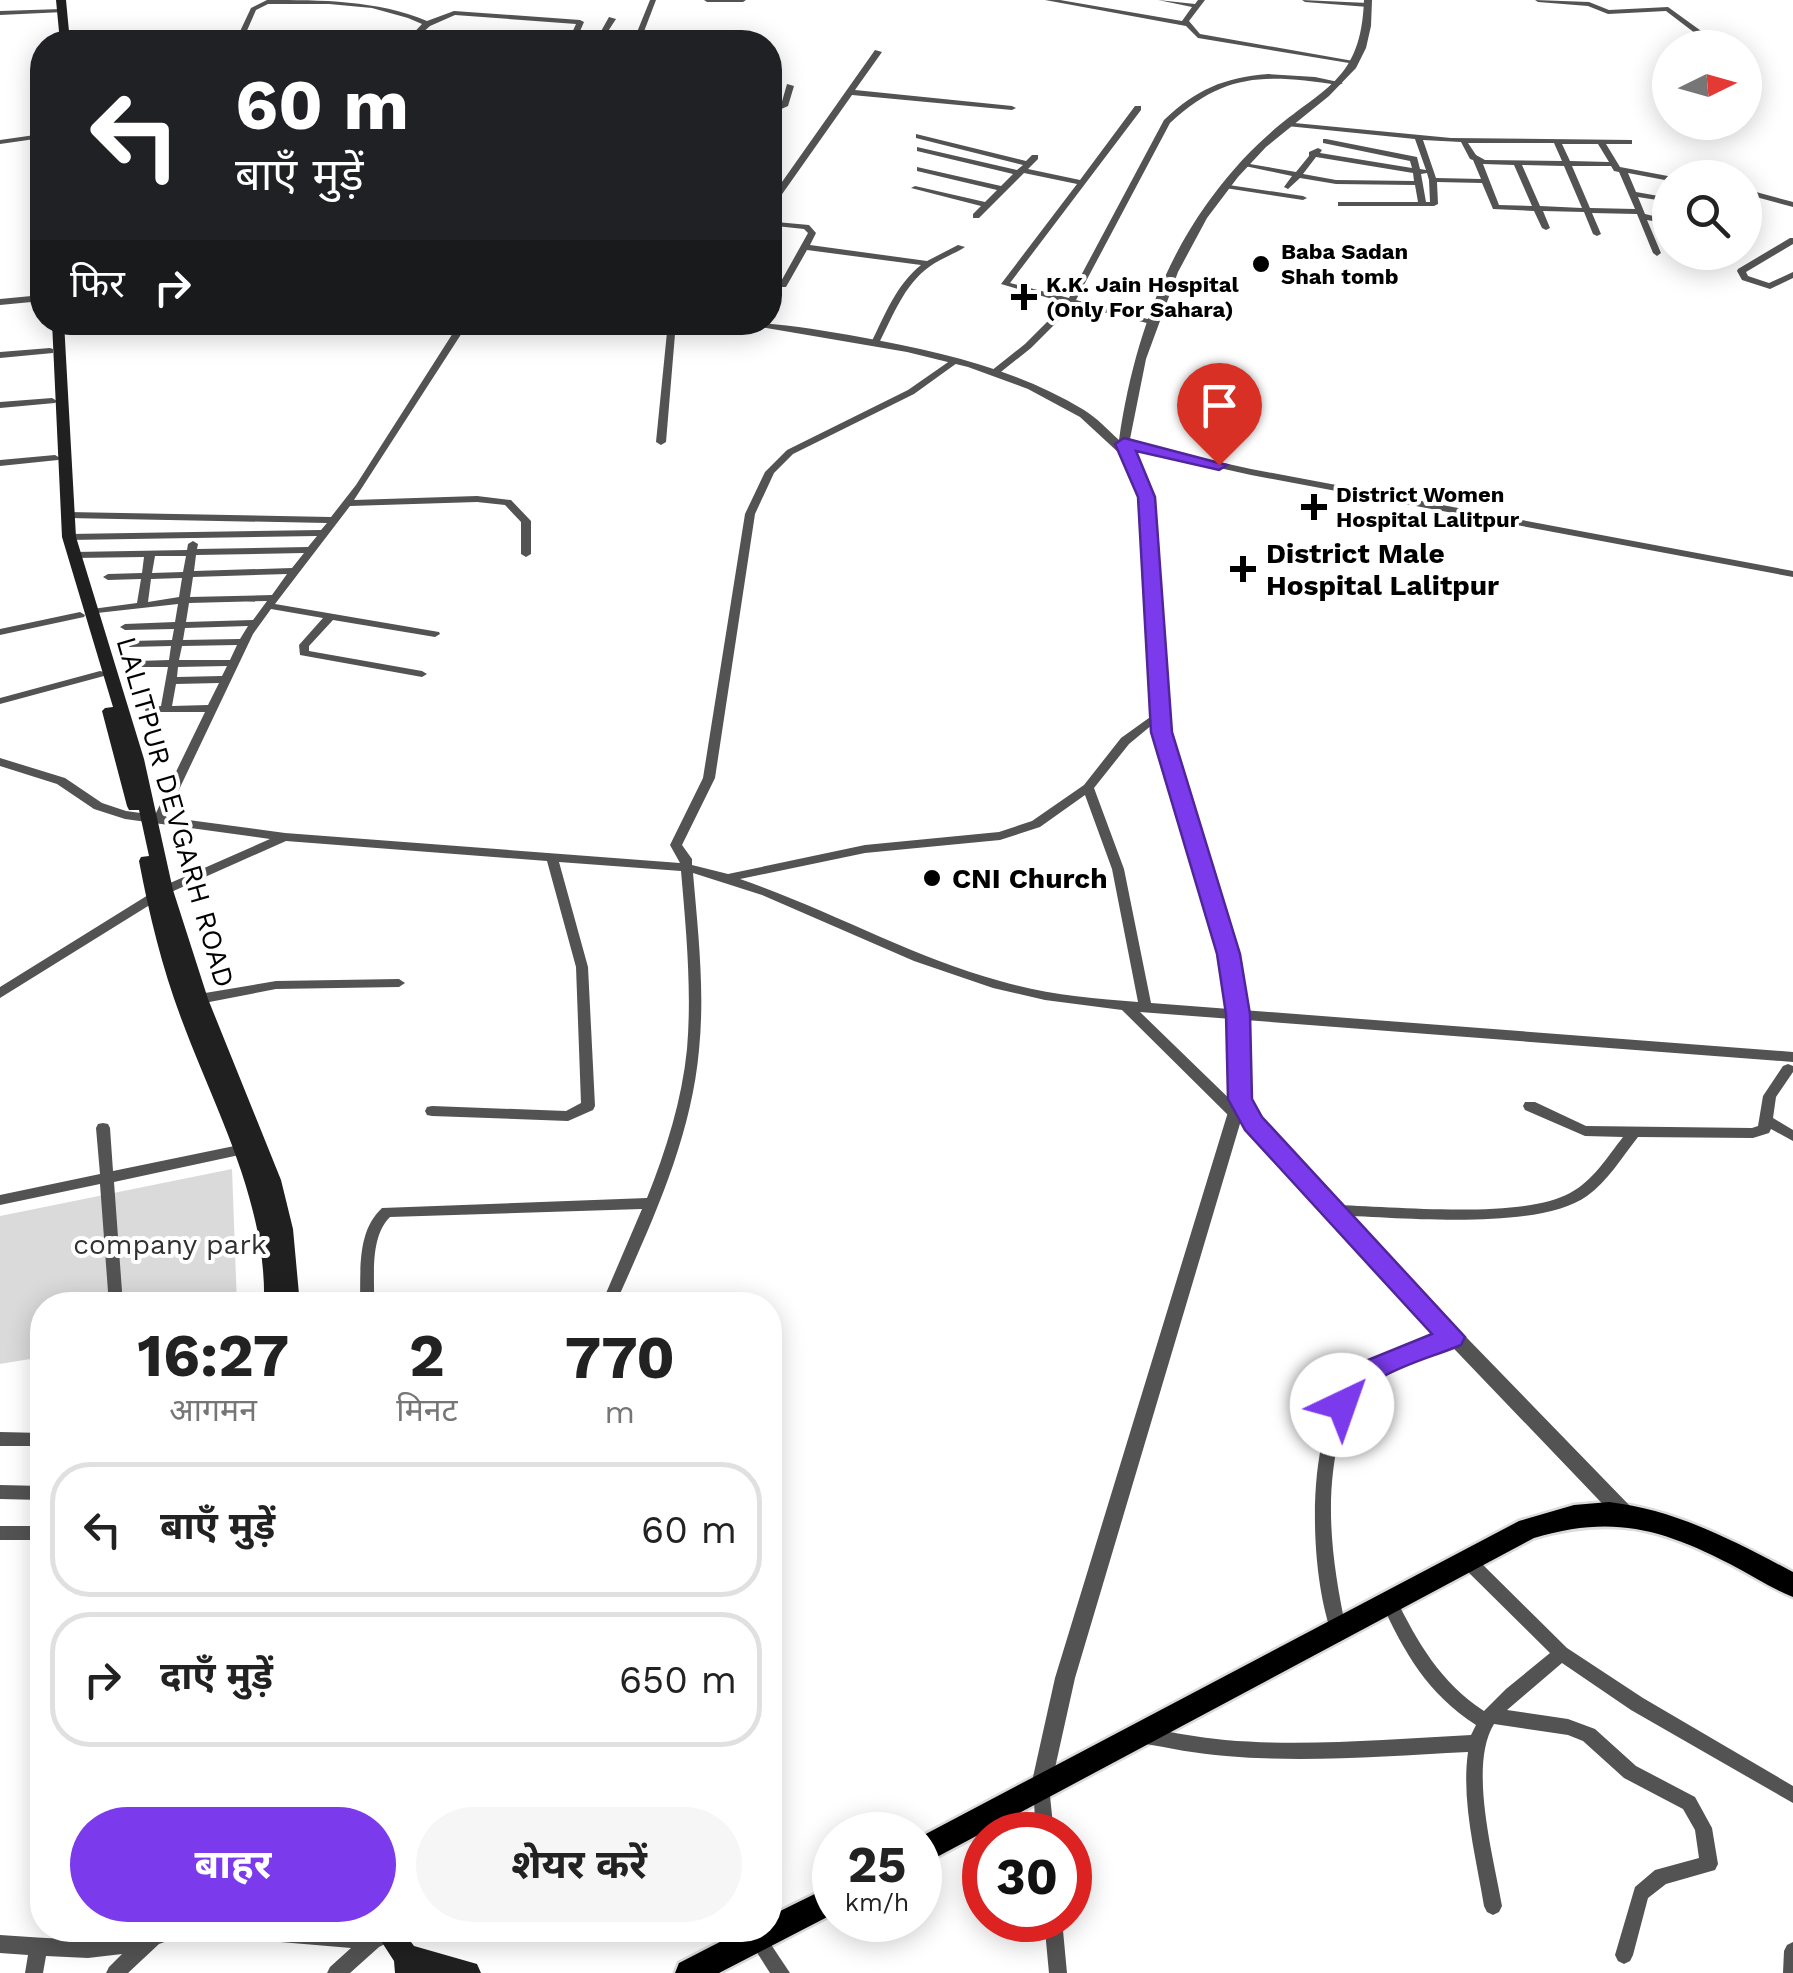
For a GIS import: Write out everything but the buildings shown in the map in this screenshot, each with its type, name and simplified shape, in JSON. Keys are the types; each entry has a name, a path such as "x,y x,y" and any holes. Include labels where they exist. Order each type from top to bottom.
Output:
{"main road":[{"path":"50,335 58,528 86,613 100,674 149,818"},
{"name":"LALITPUR DEVGARH ROAD","path":"59,335 70,537 86,613 136,759 160,894 271,1180 283,1229 289,1292"},
{"path":"160,894 189,1015 244,1149 262,1213 272,1292"},
{"path":"942,1840 1528,1529 1582,1515 1624,1514 1658,1520 1793,1585"},
{"path":"782,1927 812,1911"},
{"path":"389,1942 407,1964 468,1973"},
{"path":"689,1973 754,1942"}],"street":[{"path":"641,30 654,0"},
{"path":"707,0 744,0"},
{"path":"1048,0 1186,24 1209,40 1356,62"},
{"path":"1092,8 1100,0"},
{"path":"1162,0 1199,3 1186,24"},
{"path":"1043,1812 1040,1786 1064,1678 1238,1106 1238,1014 1228,954 1175,785 1160,712 1146,497 1142,480 1123,446 1135,380 1152,323 1200,220 1244,164 1287,124 1337,86 1367,40 1368,3 1305,0"},
{"path":"1538,0 1672,10 1698,30"},
{"path":"243,30 253,9 267,2 373,3 403,10 426,24"},
{"path":"0,13 62,6"},
{"path":"420,30 426,24 462,13 580,22 577,30"},
{"path":"606,30 612,20"},
{"path":"782,188 878,52"},
{"path":"994,373 1070,304 1167,122 1187,100 1220,84 1255,77 1337,86"},
{"path":"782,107 790,86"},
{"path":"849,92 1012,108"},
{"path":"1138,108 1005,281 1008,287 1152,323"},
{"path":"1287,124 1419,138 1629,142"},
{"path":"1288,187 1336,130"},
{"path":"919,136 1080,182"},
{"path":"0,142 30,138"},
{"path":"1341,204 1435,203 1419,138"},
{"path":"1463,140 1477,160 1493,206 1652,217"},
{"path":"1326,141 1412,158 1419,172 1423,206"},
{"path":"1557,141 1597,234"},
{"path":"1601,142 1610,164"},
{"path":"920,149 1026,166"},
{"path":"1312,154 1431,176 1484,181"},
{"path":"1477,160 1610,164 1652,177"},
{"path":"1517,163 1546,228"},
{"path":"1244,164 1295,175 1420,183"},
{"path":"976,216 1026,166"},
{"path":"1382,168 1383,182"},
{"path":"920,169 1003,189"},
{"path":"1623,171 1652,242"},
{"path":"1225,186 1303,198"},
{"path":"915,188 987,205"},
{"path":"1633,194 1652,197"},
{"path":"1762,196 1790,204"},
{"path":"782,225 811,230 807,246 783,285"},
{"path":"1793,240 1741,272 1745,278 1770,286 1793,275"},
{"path":"807,246 924,262"},
{"path":"875,343 911,274 924,262 960,247"},
{"path":"0,302 30,299"},
{"path":"782,329 875,343 994,373 1072,409 1123,446 1793,574"},
{"path":"149,818 243,642 347,504 457,335"},
{"path":"660,442 671,335"},
{"path":"0,355 50,351"},
{"path":"613,1292 686,1088 693,1050 682,855 710,778 750,514 770,472 801,446 961,364"},
{"path":"0,405 52,401"},
{"path":"0,462 55,458"},
{"path":"347,504 477,499 508,502 526,521 526,554"},
{"path":"68,516 334,520"},
{"path":"166,710 197,517"},
{"path":"70,537 324,534"},
{"path":"74,556 311,550"},
{"path":"142,605 150,553"},
{"path":"108,577 296,571"},
{"path":"0,632 86,613 182,600 272,602 435,634"},
{"path":"331,616 304,645 304,653 422,674"},
{"path":"125,627 256,623"},
{"path":"130,644 243,642"},
{"path":"138,664 232,663"},
{"path":"0,700 100,674"},
{"path":"171,681 223,679"},
{"path":"150,710 210,708"},
{"path":"730,877 865,849 1000,836 1036,824 1088,788 1125,741 1160,712"},
{"path":"0,762 61,782 112,812 149,818 285,836 552,856 682,855 996,985 1126,1006 1776,1056 1791,1067 1770,1096 1764,1129 1753,1133 1585,1131 1530,1106"},
{"path":"1088,788 1118,869 1145,1007"},
{"path":"0,993 160,894 285,836"},
{"path":"432,1111 568,1116 588,1106 582,968 552,856"},
{"path":"199,999 276,984 399,984"},
{"path":"1126,1006 1238,1106 1452,1337 1624,1514"},
{"path":"1766,1120 1793,1136"},
{"path":"102,1128 115,1292"},
{"path":"1332,1210 1482,1211 1556,1204 1574,1198 1592,1183 1635,1132"},
{"path":"0,1200 244,1149"},
{"path":"368,1292 372,1234 376,1222 387,1212 648,1203"},
{"path":"1338,1629 1322,1550 1319,1504 1325,1457 1342,1405 1367,1372 1452,1337"},
{"path":"0,1440 30,1440"},
{"path":"0,1492 30,1493"},
{"path":"0,1534 30,1533"},
{"path":"1468,1560 1561,1653 1637,1704 1793,1795"},
{"path":"1389,1602 1416,1656 1447,1698 1488,1719 1578,1730 1630,1772 1680,1798 1696,1812 1709,1864 1668,1872 1642,1893 1624,1955"},
{"path":"1493,1906 1477,1798 1477,1743 1488,1719 1561,1653"},
{"path":"1139,1734 1193,1747 1252,1752 1477,1743"},
{"path":"0,1944 38,1947 133,1942"},
{"path":"115,1973 154,1942"},
{"path":"336,1973 374,1942"},
{"path":"759,1942 781,1973"},
{"path":"1055,1942 1058,1973"},
{"path":"34,1973 38,1947"},
{"path":"1792,1973 1793,1952"}],"green space":[{"name":"company park","path":"232,1169 237,1292 30,1292 30,1359 0,1364 0,1216"}],"place":[{"name":"Baba Sadan Shah tomb","path":"1261,264"},
{"name":"K.K. Jain Hospital (Only For Sahara)","path":"1024,297"},
{"name":"District Women Hospital Lalitpur","path":"1314,507"},
{"name":"District Male Hospital Lalitpur","path":"1243,569"},
{"name":"CNI Church","path":"932,878"}],"route":[{"path":"1219,465 1124,444 1123,449 1142,480 1146,497 1162,732 1228,954 1238,1014 1240,1099 1254,1123 1452,1337 1367,1372 1342,1405"}]}
